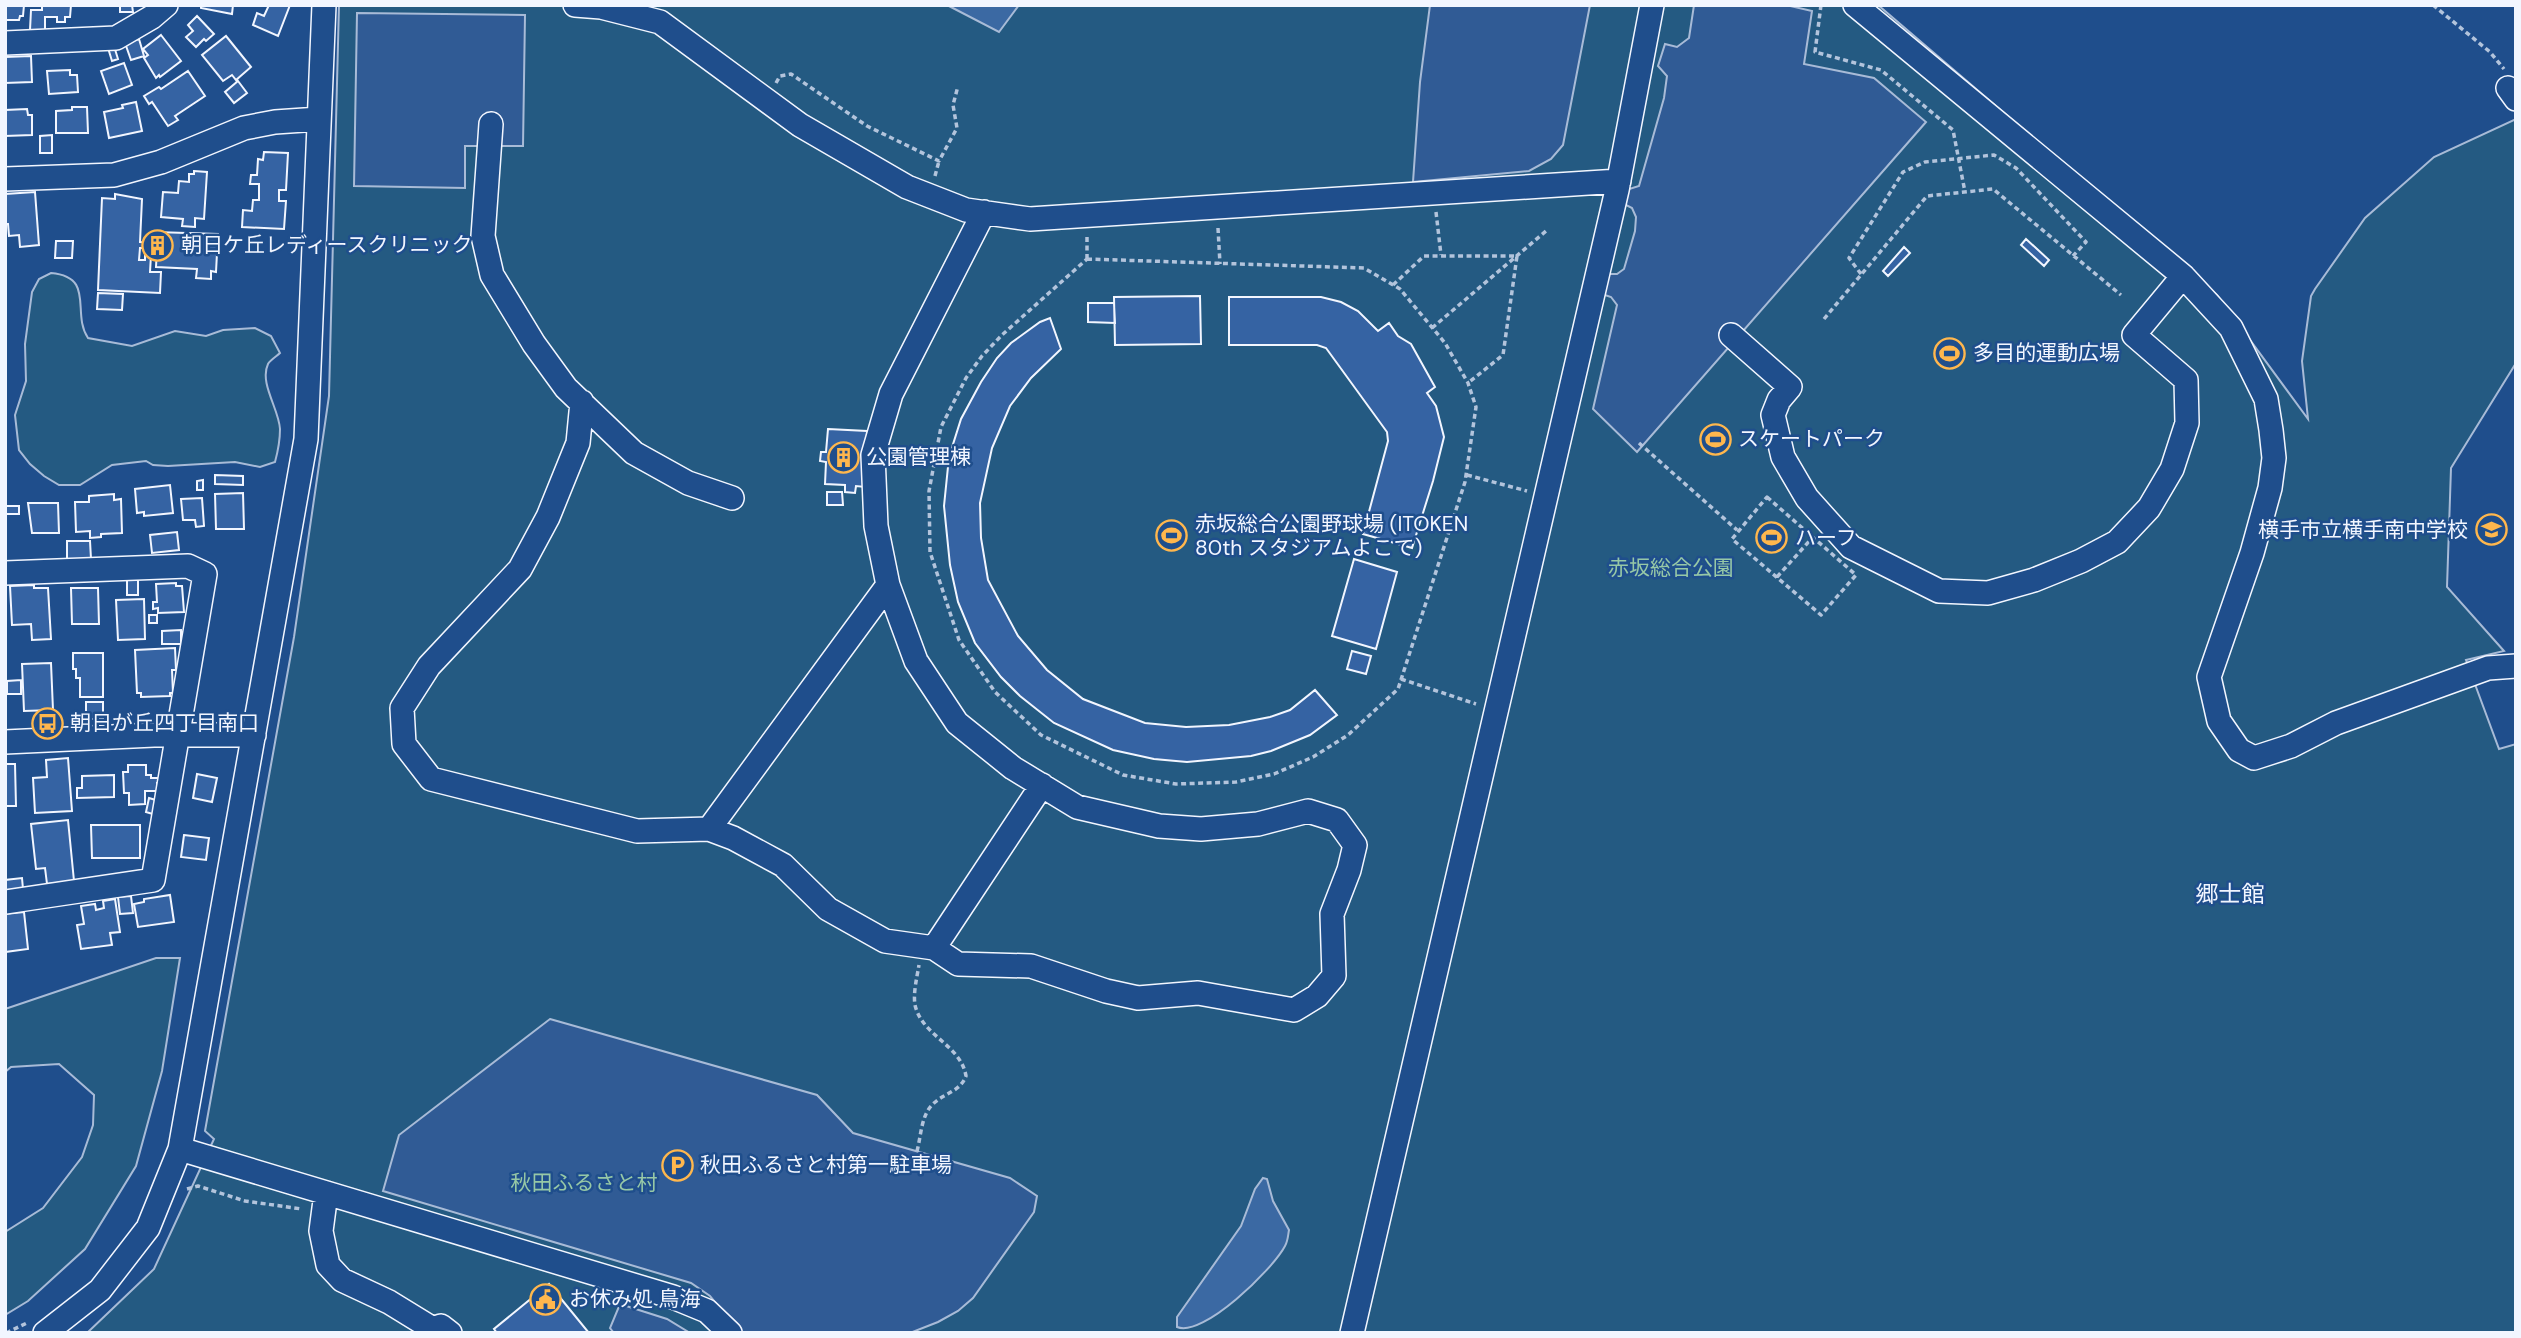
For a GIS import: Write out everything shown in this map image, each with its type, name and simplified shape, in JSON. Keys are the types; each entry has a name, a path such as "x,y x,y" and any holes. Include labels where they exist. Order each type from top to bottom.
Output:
{"street":[{"path":"5,43 116,38 152,18 166,5"},
{"path":"38,1327 100,1290 148,1228 180,1149 306,439 324,5"},
{"path":"575,5 601,7 660,22 800,125 906,187 966,210 1030,219 1619,181"},
{"path":"1352,1333 1619,181 1652,5"},
{"path":"1855,5 2183,276 2231,327 2266,399 2274,458 2270,488 2252,553 2209,677 2219,721 2239,750 2254,758 2291,746 2336,723 2488,668 2514,666"},
{"path":"5,179 114,175 161,162 243,128 275,122 319,119"},
{"path":"491,124 483,236 492,275 534,344 566,388 634,453 688,483 732,498"},
{"path":"582,402 578,443 548,517 520,569 429,666 402,708 404,744 431,779 638,831 709,829 733,838 783,865 828,909 885,941 928,947 958,964 1031,966 1106,991 1138,998 1198,993 1293,1010 1317,996 1334,976 1332,914 1349,870 1355,845 1337,820 1308,811 1258,824 1201,829 1159,826 1077,807 1013,768 957,723 916,661 888,585 876,526 873,455 891,394 984,212"},
{"path":"1731,335 1790,387 1779,400 1773,415 1783,457 1807,498 1851,547 1940,591 1988,593 2035,580 2081,561 2117,541 2149,508 2172,468 2187,423 2186,380 2134,335 2183,276"},
{"path":"5,573 188,566 205,574 153,880 5,902"},
{"path":"709,829 888,585"},
{"path":"5,742 254,735"},
{"path":"928,947 1042,785"},
{"path":"180,1149 673,1297 707,1311 730,1333"},
{"path":"326,1193 321,1231 328,1265 342,1280 389,1302 438,1332"}],"path":[{"path":"1821,5 1815,52 1881,70 1953,130 1965,192"},
{"path":"2433,5 2490,52 2506,72 2512,93"},
{"path":"766,99 780,76 791,74 867,126 939,161 957,128 953,105 958,86"},
{"path":"1861,274 1849,258 1903,172 1925,162 1994,155 2015,168 2086,242 2073,256"},
{"path":"1824,319 1927,196 1993,189 2121,295"},
{"path":"1434,193 1441,255"},
{"path":"1217,208 1220,264"},
{"path":"1432,328 1546,231"},
{"path":"1393,285 1424,256 1517,256"},
{"path":"1468,383 1503,355 1517,256"},
{"path":"1087,259 1220,264 1364,268 1400,289 1445,343 1468,383 1476,407 1466,475 1398,689 1348,735 1313,757 1273,774 1236,782 1176,784 1123,775 1041,735 995,692 959,640 930,552 929,491 941,427 966,378 1002,335 1087,259"},
{"path":"1639,443 1738,530"},
{"path":"1466,475 1546,496"},
{"path":"1767,497 1813,537 1856,575 1821,615 1732,539 1767,497"},
{"path":"1777,577 1813,537"},
{"path":"1401,679 1496,711"},
{"path":"917,1152 926,1114 932,1104 961,1086 967,1076 959,1057 932,1033 915,1004 928,947"},
{"path":"184,1190 198,1186 244,1201 308,1210 322,1219"},
{"path":"6,1333 38,1327"}],"green space":[{"name":"赤坂総合公園","path":"339,5 1878,5 2217,295 2308,419 2302,361 2311,296 2315,289 2365,218 2434,157 2516,119 2516,363 2451,468 2447,587 2504,651 2466,660 2499,749 2516,744 2516,1333 87,1333 154,1269 214,1139 205,1131 294,637 329,396"},
{"path":"51,273 65,276 73,281 78,289 83,328 88,338 132,346 175,331 206,336 223,330 255,328 271,336 280,353 269,363 266,371 280,429 275,462 260,467 235,462 168,466 153,465 146,461 112,465 80,485 59,485 44,476 19,450 15,415 26,381 25,344 32,292 39,279"},
{"path":"156,958 180,958 162,1071 136,1166 85,1249 28,1301 5,1315 5,1232 43,1208 82,1157 93,1125 94,1095 59,1064 11,1067 5,1072 5,1009"}],"shaded area":[{"path":"947,5 1019,5 999,32"},
{"path":"1430,5 1590,5 1563,145 1551,159 1529,171 1413,182 1420,82"},
{"path":"1694,5 1786,5 1812,11 1804,64 1874,78 1926,122 1637,452 1593,409 1617,305 1611,297 1602,294 1608,274 1617,274 1624,269 1635,231 1636,217 1632,208 1624,204 1626,190 1639,186 1664,98 1667,76 1658,66 1665,44 1677,47 1689,38"},
{"path":"357,13 525,15 523,146 465,146 465,188 354,186"},
{"name":"秋田ふるさと村第一駐車場","path":"550,1019 817,1095 853,1133 1010,1178 1037,1196 1034,1212 973,1298 958,1311 938,1322 910,1333 740,1333 710,1296 691,1283 383,1191 399,1135"},
{"path":"1263,1178 1267,1179 1273,1201 1289,1230 1285,1246 1252,1285 1219,1312 1189,1328 1177,1327 1177,1317 1241,1226 1255,1189"},
{"path":"620,1304 667,1319 690,1333 614,1333 610,1328"}],"building":[{"path":"5,5 24,5 23,16 20,16 19,20 5,20"},
{"path":"42,5 71,5 70,17 65,17 65,22 57,22 57,17 45,17 45,30 30,30 31,10 42,10"},
{"path":"120,5 132,5 133,12 120,12"},
{"path":"201,5 233,5 232,14 201,8"},
{"path":"269,5 290,5 278,36 253,25 257,13 264,16"},
{"path":"197,16 214,34 196,47 186,37 193,31 188,25"},
{"path":"161,35 181,61 156,78 144,58 148,55 143,49"},
{"path":"226,36 251,67 236,80 232,75 223,81 202,55"},
{"path":"139,39 144,56 131,60 125,43"},
{"path":"114,46 118,59 112,61 108,48"},
{"path":"31,56 32,82 5,83 5,57"},
{"path":"124,63 132,85 109,94 101,71"},
{"path":"70,70 70,75 77,75 78,92 49,94 47,71"},
{"path":"188,71 205,96 175,116 178,120 168,126 152,102 149,104 144,96 159,87 161,89"},
{"path":"238,81 247,93 234,103 225,92"},
{"path":"136,102 142,131 109,138 104,112"},
{"path":"72,107 87,107 88,133 56,133 56,111 72,110"},
{"path":"27,109 28,115 32,115 32,135 5,136 5,110"},
{"path":"52,135 52,153 40,153 40,136"},
{"path":"264,152 288,153 286,190 279,190 279,201 286,201 284,229 242,227 243,210 252,211 253,200 259,200 259,184 250,184 251,175 257,175 258,159 263,160"},
{"path":"194,171 207,172 204,219 195,218 195,227 182,226 183,219 161,217 163,192 178,193 179,181 189,182 189,174 194,174"},
{"path":"35,192 39,245 20,247 19,235 9,236 8,224 5,224 5,194"},
{"name":"朝日ケ丘レディースクリニック","path":"115,194 142,199 140,242 156,243 156,232 218,234 216,272 211,271 211,279 196,278 197,269 156,267 157,248 140,248 139,260 145,260 145,255 151,255 150,272 161,272 160,293 98,290 102,198 115,199"},
{"path":"2026,239 2049,260 2044,266 2021,245"},
{"path":"56,241 73,241 72,258 55,258"},
{"path":"1904,247 1910,253 1888,276 1883,271"},
{"path":"98,293 123,294 122,310 97,309"},
{"path":"1200,296 1201,344 1115,345 1114,297"},
{"path":"1229,297 1321,297 1341,302 1358,311 1378,331 1389,323 1398,336 1411,344 1435,387 1427,393 1436,406 1444,437 1412,548 1363,534 1388,441 1387,432 1326,348 1317,345 1229,345"},
{"path":"1088,303 1114,303 1115,323 1088,322"},
{"path":"1050,318 1061,349 1031,378 1010,406 992,448 980,503 981,538 988,580 1018,636 1047,670 1083,699 1145,723 1186,727 1229,725 1290,710 1315,690 1337,715 1310,735 1251,756 1187,762 1154,759 1113,750 1054,723 1001,677 975,643 958,602 950,565 944,506 949,457 961,419 997,358 1011,343"},
{"name":"公園管理棟","path":"828,429 867,431 865,487 856,486 855,493 845,492 845,485 825,484 826,462 820,461 821,452 826,452"},
{"path":"215,475 243,476 243,485 215,484"},
{"path":"203,480 203,490 197,490 197,481"},
{"path":"170,485 173,513 144,516 144,512 137,513 135,489"},
{"path":"827,492 842,492 843,505 827,505"},
{"path":"243,493 244,529 216,529 215,494"},
{"path":"114,494 114,500 121,499 122,533 101,534 101,537 90,538 90,531 76,532 75,502 89,502 89,496"},
{"path":"202,498 204,526 196,527 195,520 183,520 181,499"},
{"path":"28,503 58,503 59,533 32,533"},
{"path":"5,506 19,506 19,514 5,514"},
{"path":"177,532 179,550 152,553 150,535"},
{"path":"67,541 90,541 91,559 67,559"},
{"path":"1354,559 1397,572 1376,649 1332,636"},
{"path":"127,580 138,580 138,595 127,595"},
{"path":"176,583 176,586 182,586 184,612 158,613 158,608 153,609 153,602 157,602 156,584"},
{"path":"34,585 34,588 48,588 51,639 32,640 31,624 12,625 10,586"},
{"path":"71,588 98,588 99,624 72,624"},
{"path":"144,599 145,639 118,640 116,600"},
{"path":"149,615 157,615 157,623 149,623"},
{"path":"181,630 181,644 162,644 162,631"},
{"path":"175,648 173,693 170,693 170,696 141,697 141,693 137,693 135,650"},
{"path":"1352,651 1371,656 1366,674 1347,669"},
{"path":"73,653 103,653 103,697 80,697 80,678 76,678 76,669 73,669"},
{"path":"51,663 53,710 24,711 22,664"},
{"path":"21,680 21,694 7,694 7,681"},
{"path":"86,702 103,702 103,719 86,719"},
{"path":"68,758 72,811 35,813 33,778 47,777 46,760"},
{"path":"5,764 15,764 16,806 5,806"},
{"path":"128,765 146,765 146,775 160,778 157,791 145,791 145,804 129,805 129,793 124,793 123,772 128,772"},
{"path":"197,774 217,778 212,802 193,798"},
{"path":"114,775 114,797 77,798 77,788 82,788 82,776"},
{"path":"149,798 159,801 156,815 146,812"},
{"path":"68,820 74,881 47,884 45,868 36,869 31,824"},
{"path":"91,825 140,825 140,858 92,858"},
{"path":"184,835 209,838 206,860 181,857"},
{"path":"22,878 23,889 5,891 5,880"},
{"path":"170,895 174,922 138,927 134,904 144,902 144,899"},
{"path":"131,896 133,913 120,914 118,897"},
{"path":"115,899 120,932 110,933 112,945 81,949 77,925 84,924 81,906 95,904 96,910 104,908 103,901"},
{"path":"24,912 28,949 5,952 5,914"},
{"name":"お休み処 鳥海","path":"549,1284 589,1333 497,1333 494,1329"}],"place":[{"name":"朝日ケ丘レディースクリニック","path":"158,245"},
{"name":"多目的運動広場","path":"1950,353"},
{"name":"スケートパーク","path":"1715,439"},
{"name":"公園管理棟","path":"843,457"},
{"name":"横手市立横手南中学校","path":"2491,530"},
{"name":"赤坂総合公園野球場 (ITOKEN 80th スタジアムよこて)","path":"1172,536"},
{"name":"ハーフ","path":"1772,538"},
{"name":"朝日が丘四丁目南口","path":"47,723"},
{"name":"秋田ふるさと村第一駐車場","path":"677,1165"},
{"name":"お休み処 鳥海","path":"546,1299"}],"district":[{"name":"郷士館","path":"2230,894"}],"park label":[{"name":"秋田ふるさと村","path":"584,1183"}]}
